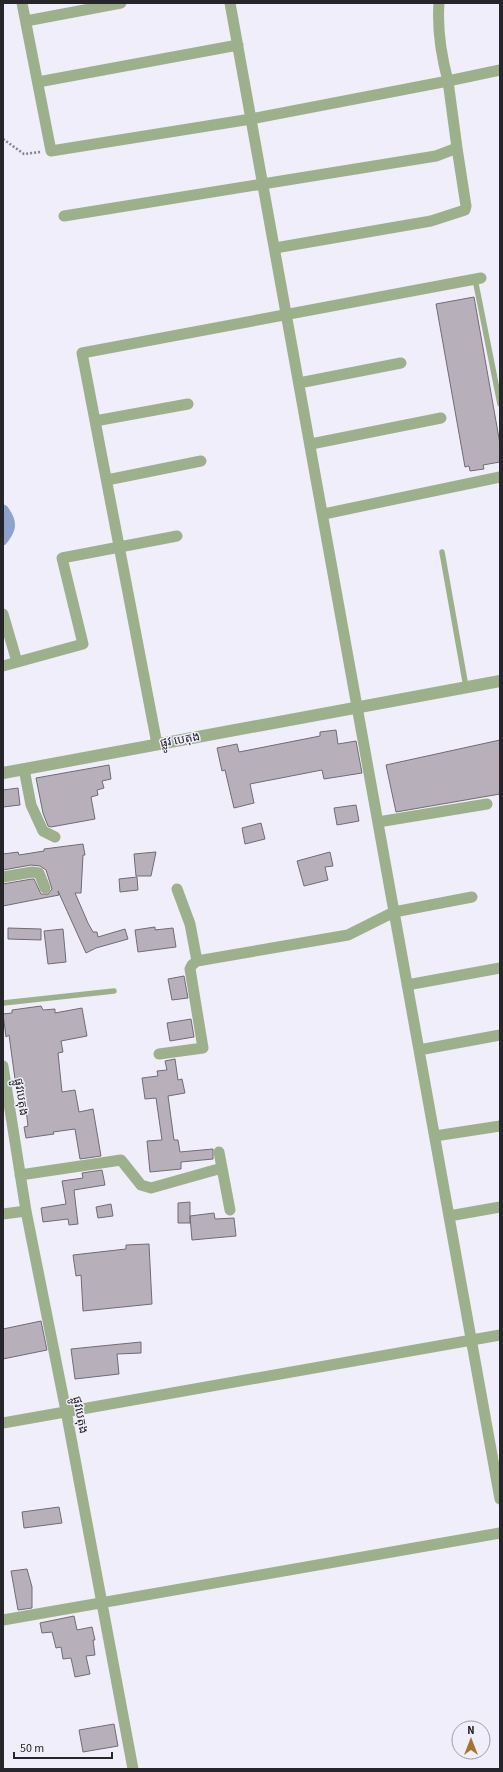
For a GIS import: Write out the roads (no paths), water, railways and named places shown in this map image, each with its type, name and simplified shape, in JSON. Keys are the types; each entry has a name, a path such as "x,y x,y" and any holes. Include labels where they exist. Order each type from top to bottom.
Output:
{"street":[{"path":"22,3 51,151 251,119 500,70"},
{"path":"26,21 121,3"},
{"path":"230,3 324,514 357,707 471,1340 496,1453 500,1500"},
{"path":"275,248 431,221 465,210 466,206 448,81 441,51 438,22 439,3"},
{"path":"38,82 238,45"},
{"path":"64,216 436,156 458,148"},
{"path":"157,744 82,353 478,278"},
{"path":"299,383 401,364"},
{"path":"95,421 188,404"},
{"path":"311,444 441,418"},
{"path":"107,480 201,461"},
{"path":"324,514 500,476"},
{"path":"3,666 83,644 62,558 177,536"},
{"path":"3,614 17,662"},
{"name":"ផ្លូវ បេតុង","path":"3,773 500,681"},
{"path":"24,769 31,805 43,831 55,837"},
{"path":"378,822 487,804"},
{"path":"3,877 32,872 39,873 45,888"},
{"path":"176,889 190,924 197,961"},
{"path":"159,1054 203,1048 190,969 197,961 348,935 394,912 472,896"},
{"path":"407,985 500,968"},
{"path":"419,1050 500,1035"},
{"name":"ផ្លូវបេតុង","path":"3,1066 26,1211 66,1411 132,1769"},
{"path":"435,1136 500,1126"},
{"path":"220,1152 230,1210"},
{"path":"20,1175 121,1160 141,1184 151,1188 222,1168"},
{"path":"449,1216 500,1207"},
{"path":"3,1214 26,1211"},
{"path":"3,1423 500,1335"},
{"path":"3,1620 500,1533"}],"lane":[{"path":"478,278 500,404"},
{"path":"442,552 466,687"},
{"path":"3,1003 114,991"}],"water":[{"path":"3,504 11,511 15,521 12,535 5,545 3,545"}]}
